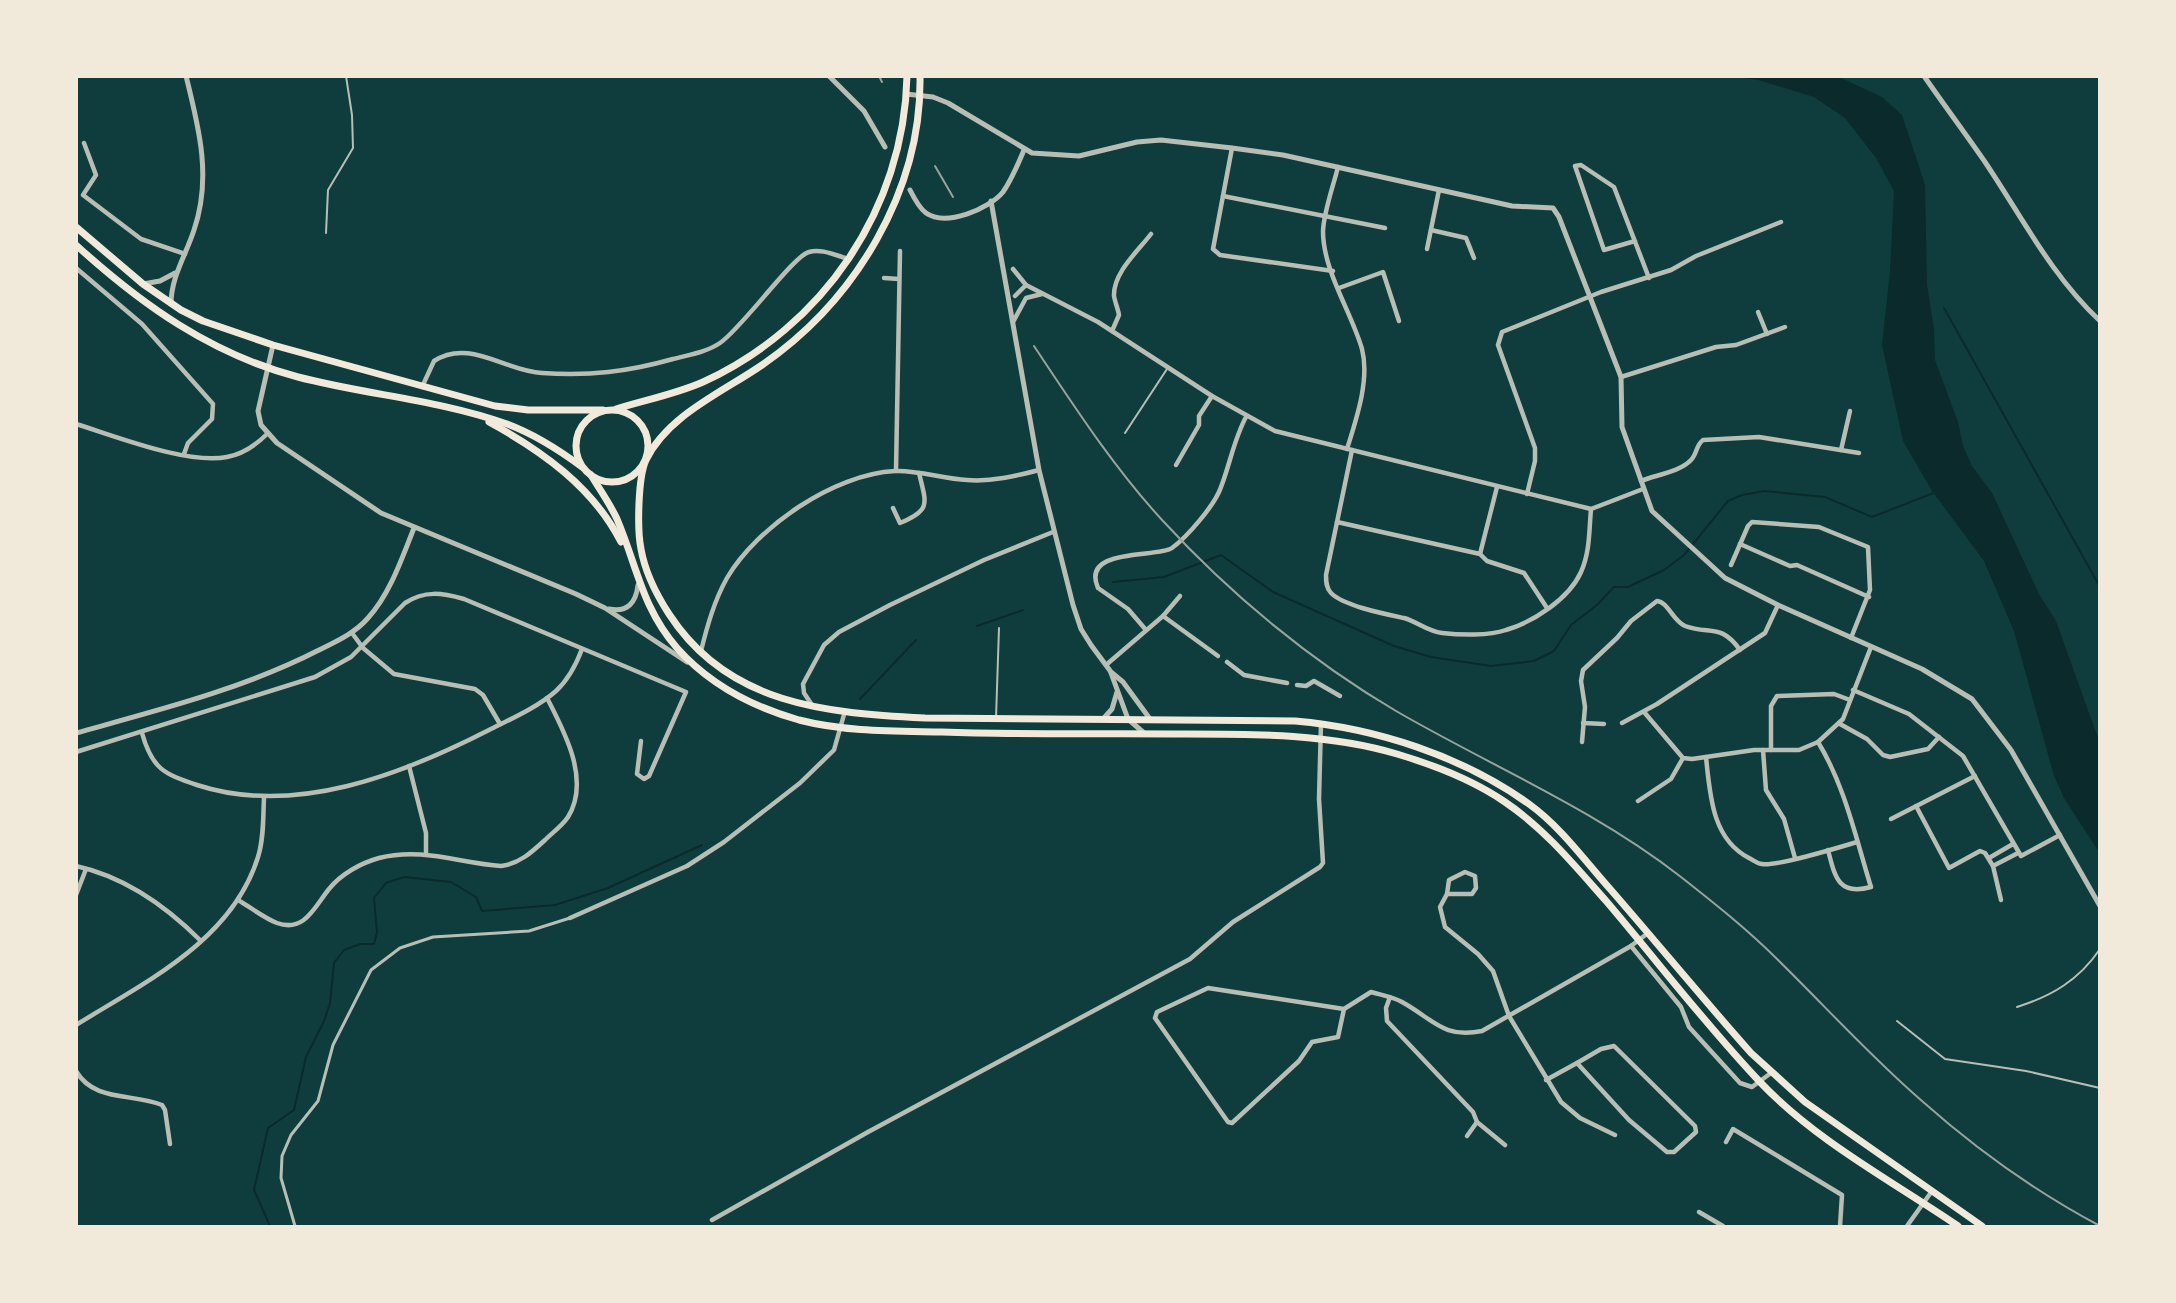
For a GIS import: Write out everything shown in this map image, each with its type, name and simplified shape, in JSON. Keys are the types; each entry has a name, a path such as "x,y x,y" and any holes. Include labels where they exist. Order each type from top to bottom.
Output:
{"main road":[{"path":"76,227 143,284 171,304 213,325 273,345 508,409 616,409 701,383 746,359 807,311 849,259 874,215 893,165 906,94 907,76"},
{"path":"76,245 135,297 209,343 268,368 307,379 478,416 527,432 591,475 603,481 621,481 638,472 674,424 790,343 816,320 846,286 873,246 895,201 910,152 920,95 920,76"},
{"path":"616,409 634,417 646,432 648,452 638,510 643,560 667,610 700,653 728,674 777,698 813,707 918,718 1150,719 1321,723 1424,750 1459,764 1509,790 1551,823 1771,1073 1805,1102 1982,1227"},
{"path":"582,467 576,450 578,433 588,418 603,410"},
{"path":"478,416 536,449 588,494 613,526 632,566"},
{"path":"591,475 616,517 638,585 661,627 696,668 757,705 794,718 841,728 1008,734 1252,734 1320,740 1395,754 1445,771 1493,794 1545,834 1760,1081 1813,1128 1958,1227"}],"street":[{"path":"171,304 171,288 201,205 204,163 201,137 186,76"},
{"path":"829,76 864,111 885,147"},
{"path":"1924,76 1985,162 2052,268 2079,302 2100,321"},
{"path":"906,94 920,95 948,103 1024,150 1070,157 1137,141 1161,140 1232,148 1338,167 1512,206 1553,208 1559,217 1621,377 1622,427 1652,511 1725,578 1778,605 1942,679 1972,699 2011,750 2100,906"},
{"path":"84,143 96,175 83,195 141,239 184,254"},
{"path":"1232,148 1213,249 1220,255 1333,271"},
{"path":"910,190 923,210 941,218 960,215 991,201 1002,192 1024,150"},
{"path":"1635,241 1604,250 1575,166 1581,165 1614,187 1635,241 1648,278"},
{"path":"1338,167 1323,230 1333,271 1362,351 1365,370 1326,581 1333,595 1383,614 1412,621 1423,629 1442,633 1504,631 1547,608 1567,593 1581,574 1588,551 1591,509"},
{"path":"1427,249 1439,190"},
{"path":"1223,196 1385,228"},
{"path":"991,201 1053,532 1081,629 1111,672 1123,682 1150,719"},
{"path":"1527,494 1534,465 1535,448 1498,345 1504,330 1648,278 1781,222"},
{"path":"1431,230 1466,238 1474,258"},
{"path":"1112,331 1119,315 1114,298 1115,287 1122,271 1151,234"},
{"path":"422,387 434,361 456,351 531,372 597,374 637,369 705,350 721,343 749,317 802,255 820,251 849,259"},
{"path":"896,471 900,251"},
{"path":"76,268 142,324 211,402 214,410 212,419 188,442 184,454"},
{"path":"1013,269 1026,285 1112,331 1246,417 1275,430 1591,509 1643,489"},
{"path":"143,284 160,281 177,272"},
{"path":"1339,288 1383,272 1399,321"},
{"path":"884,278 899,279"},
{"path":"1016,296 1026,285"},
{"path":"1013,322 1026,298 1045,294"},
{"path":"1758,312 1767,334"},
{"path":"1621,377 1716,347 1736,345 1785,327"},
{"path":"273,345 258,411 267,434 381,513 529,573 605,608 696,668"},
{"path":"1176,465 1199,425 1199,416 1212,396"},
{"path":"1841,450 1850,411"},
{"path":"1146,630 1128,609 1098,588 1096,579 1099,571 1115,558 1170,550 1186,536 1220,491 1246,417"},
{"path":"76,424 202,458 226,457 244,451 267,434"},
{"path":"1641,481 1686,464 1692,459 1703,440 1759,437 1859,453"},
{"path":"700,653 710,620 728,578 763,535 800,506 850,480 896,471 982,480 1040,470"},
{"path":"893,508 900,523 914,517 924,509 926,502 919,473"},
{"path":"1480,554 1497,487"},
{"path":"1337,522 1480,554 1487,561 1524,573 1547,608"},
{"path":"1731,565 1748,526 1752,522 1819,527 1868,547 1869,597 1851,638"},
{"path":"76,733 240,685 303,658 352,633 369,617 383,597 414,528"},
{"path":"813,707 803,689 807,676 824,645 839,632 890,604 1028,540 1053,532"},
{"path":"1740,544 1790,566 1797,564 1869,597"},
{"path":"605,608 627,609 637,597 638,585"},
{"path":"76,752 315,677 339,665 363,648 405,603 423,595 449,595 686,692 650,776 644,779 637,774 641,741"},
{"path":"1106,665 1163,616 1180,596"},
{"path":"1582,742 1585,707 1581,677 1585,667 1617,639 1631,621 1657,601 1663,602 1685,626 1721,631 1740,650"},
{"path":"1622,723 1644,712 1765,633 1778,605"},
{"path":"1163,616 1218,656"},
{"path":"352,633 384,669 399,677 475,689 483,695 500,724"},
{"path":"1683,758 1763,750 1799,750 1818,742 1840,724 1871,647"},
{"path":"142,733 154,764 166,773 218,792 264,798 327,789 409,766 500,724 546,698 568,677 582,649"},
{"path":"1227,662 1244,675 1287,683"},
{"path":"1111,672 1128,719 1144,733"},
{"path":"1298,685 1306,686 1314,681 1340,696"},
{"path":"1103,719 1112,709 1117,690"},
{"path":"1853,690 1909,714 1963,756 2021,856 2060,835"},
{"path":"1771,750 1771,706 1777,696 1834,694 1850,700"},
{"path":"238,900 278,923 298,923 316,910 329,888 360,865 380,858 426,853 507,865 528,855 566,820 575,797 574,761 565,732 546,698"},
{"path":"295,1227 281,1178 282,1156 291,1135 318,1101 333,1045 371,970 400,948 433,937 528,931 570,918 687,866 724,842 809,774 834,750 846,711"},
{"path":"1644,712 1683,758"},
{"path":"712,1220 868,1132 1190,958 1233,922 1322,866 1319,799 1321,723"},
{"path":"1582,723 1604,724"},
{"path":"1840,724 1867,739 1883,755 1890,757 1928,749 1939,737"},
{"path":"1818,742 1832,766 1871,887 1855,890 1842,885 1837,879 1828,850"},
{"path":"1763,750 1766,790 1785,820 1795,858"},
{"path":"1706,757 1711,801 1729,845 1762,864 1857,842"},
{"path":"1638,801 1671,779 1683,758"},
{"path":"409,766 426,833 426,853"},
{"path":"1891,819 1975,776"},
{"path":"76,1025 157,975 219,924 238,900 258,857 264,798"},
{"path":"1916,806 1949,868 1980,851 1989,858 1994,866 2001,900"},
{"path":"1989,858 2013,844"},
{"path":"1994,866 2018,853"},
{"path":"76,866 119,881 164,906 201,941"},
{"path":"76,895 86,868"},
{"path":"1447,894 1472,894 1476,888 1475,876 1465,872 1456,874 1449,880 1447,894 1440,907 1445,927 1487,962 1509,1016 1546,1080 1569,1110 1615,1135"},
{"path":"1344,1010 1338,1037 1312,1042 1299,1061 1232,1123 1228,1122 1155,1015 1184,997 1208,988 1344,1010 1371,992 1402,1002 1442,1029 1453,1032 1482,1031 1631,946 1648,933"},
{"path":"1631,946 1681,1007 1689,1027 1738,1081 1750,1088 1771,1073"},
{"path":"1390,997 1386,1008 1387,1021 1473,1112 1478,1122 1505,1145"},
{"path":"1546,1080 1601,1049 1614,1046 1692,1122 1696,1132 1674,1152 1666,1152 1629,1120 1577,1063"},
{"path":"76,1071 83,1082 96,1091 162,1105 165,1110 170,1144"},
{"path":"1467,1136 1478,1122"},
{"path":"1726,1142 1733,1129 1842,1195 1840,1227"},
{"path":"1907,1227 1932,1191"},
{"path":"1699,1212 1721,1226"}],"lane":[{"path":"326,233 328,190 353,148 352,115 346,76"},
{"path":"1125,433 1168,366"},
{"path":"996,719 999,628"},
{"path":"2017,1007 2046,998 2058,990 2092,961 2100,949"},
{"path":"1898,1021 1945,1059 2026,1071 2100,1088"}],"water":[{"path":"1737,77 1839,77 1882,97 1902,115 1925,185 1927,285 1934,329 1935,360 1958,422 1963,446 1972,466 1992,493 2039,594 2056,621 2099,741 2099,852 2064,798 2054,776 2014,631 1984,561 1932,491 1903,441 1882,345 1890,271 1894,191 1876,158 1845,118 1814,97 1758,80"}],"waterway":[{"path":"1944,308 2100,587"},
{"path":"1113,582 1164,577 1221,555 1273,592 1394,646 1431,657 1491,666 1534,661 1554,651 1571,625 1597,605 1614,587 1628,587 1664,570 1684,555 1728,501 1742,495 1764,491 1825,497 1872,517 1936,492"},
{"path":"977,626 1023,610"},
{"path":"860,699 916,640"},
{"path":"270,1226 254,1190 268,1128 294,1110 306,1057 324,1021 330,1003 334,963 344,950 360,944 374,944 377,932 374,898 386,883 404,877 451,882 476,897 482,911 555,905 608,888 702,845"}],"railway":[{"path":"879,76 882,82"},
{"path":"935,166 953,197"},
{"path":"1034,346 1095,436 1145,501 1189,548 1273,625 1333,670 1396,711 1578,809 1648,853 1754,937 1885,1067 1943,1119 1985,1153 2030,1184 2100,1226"}]}
